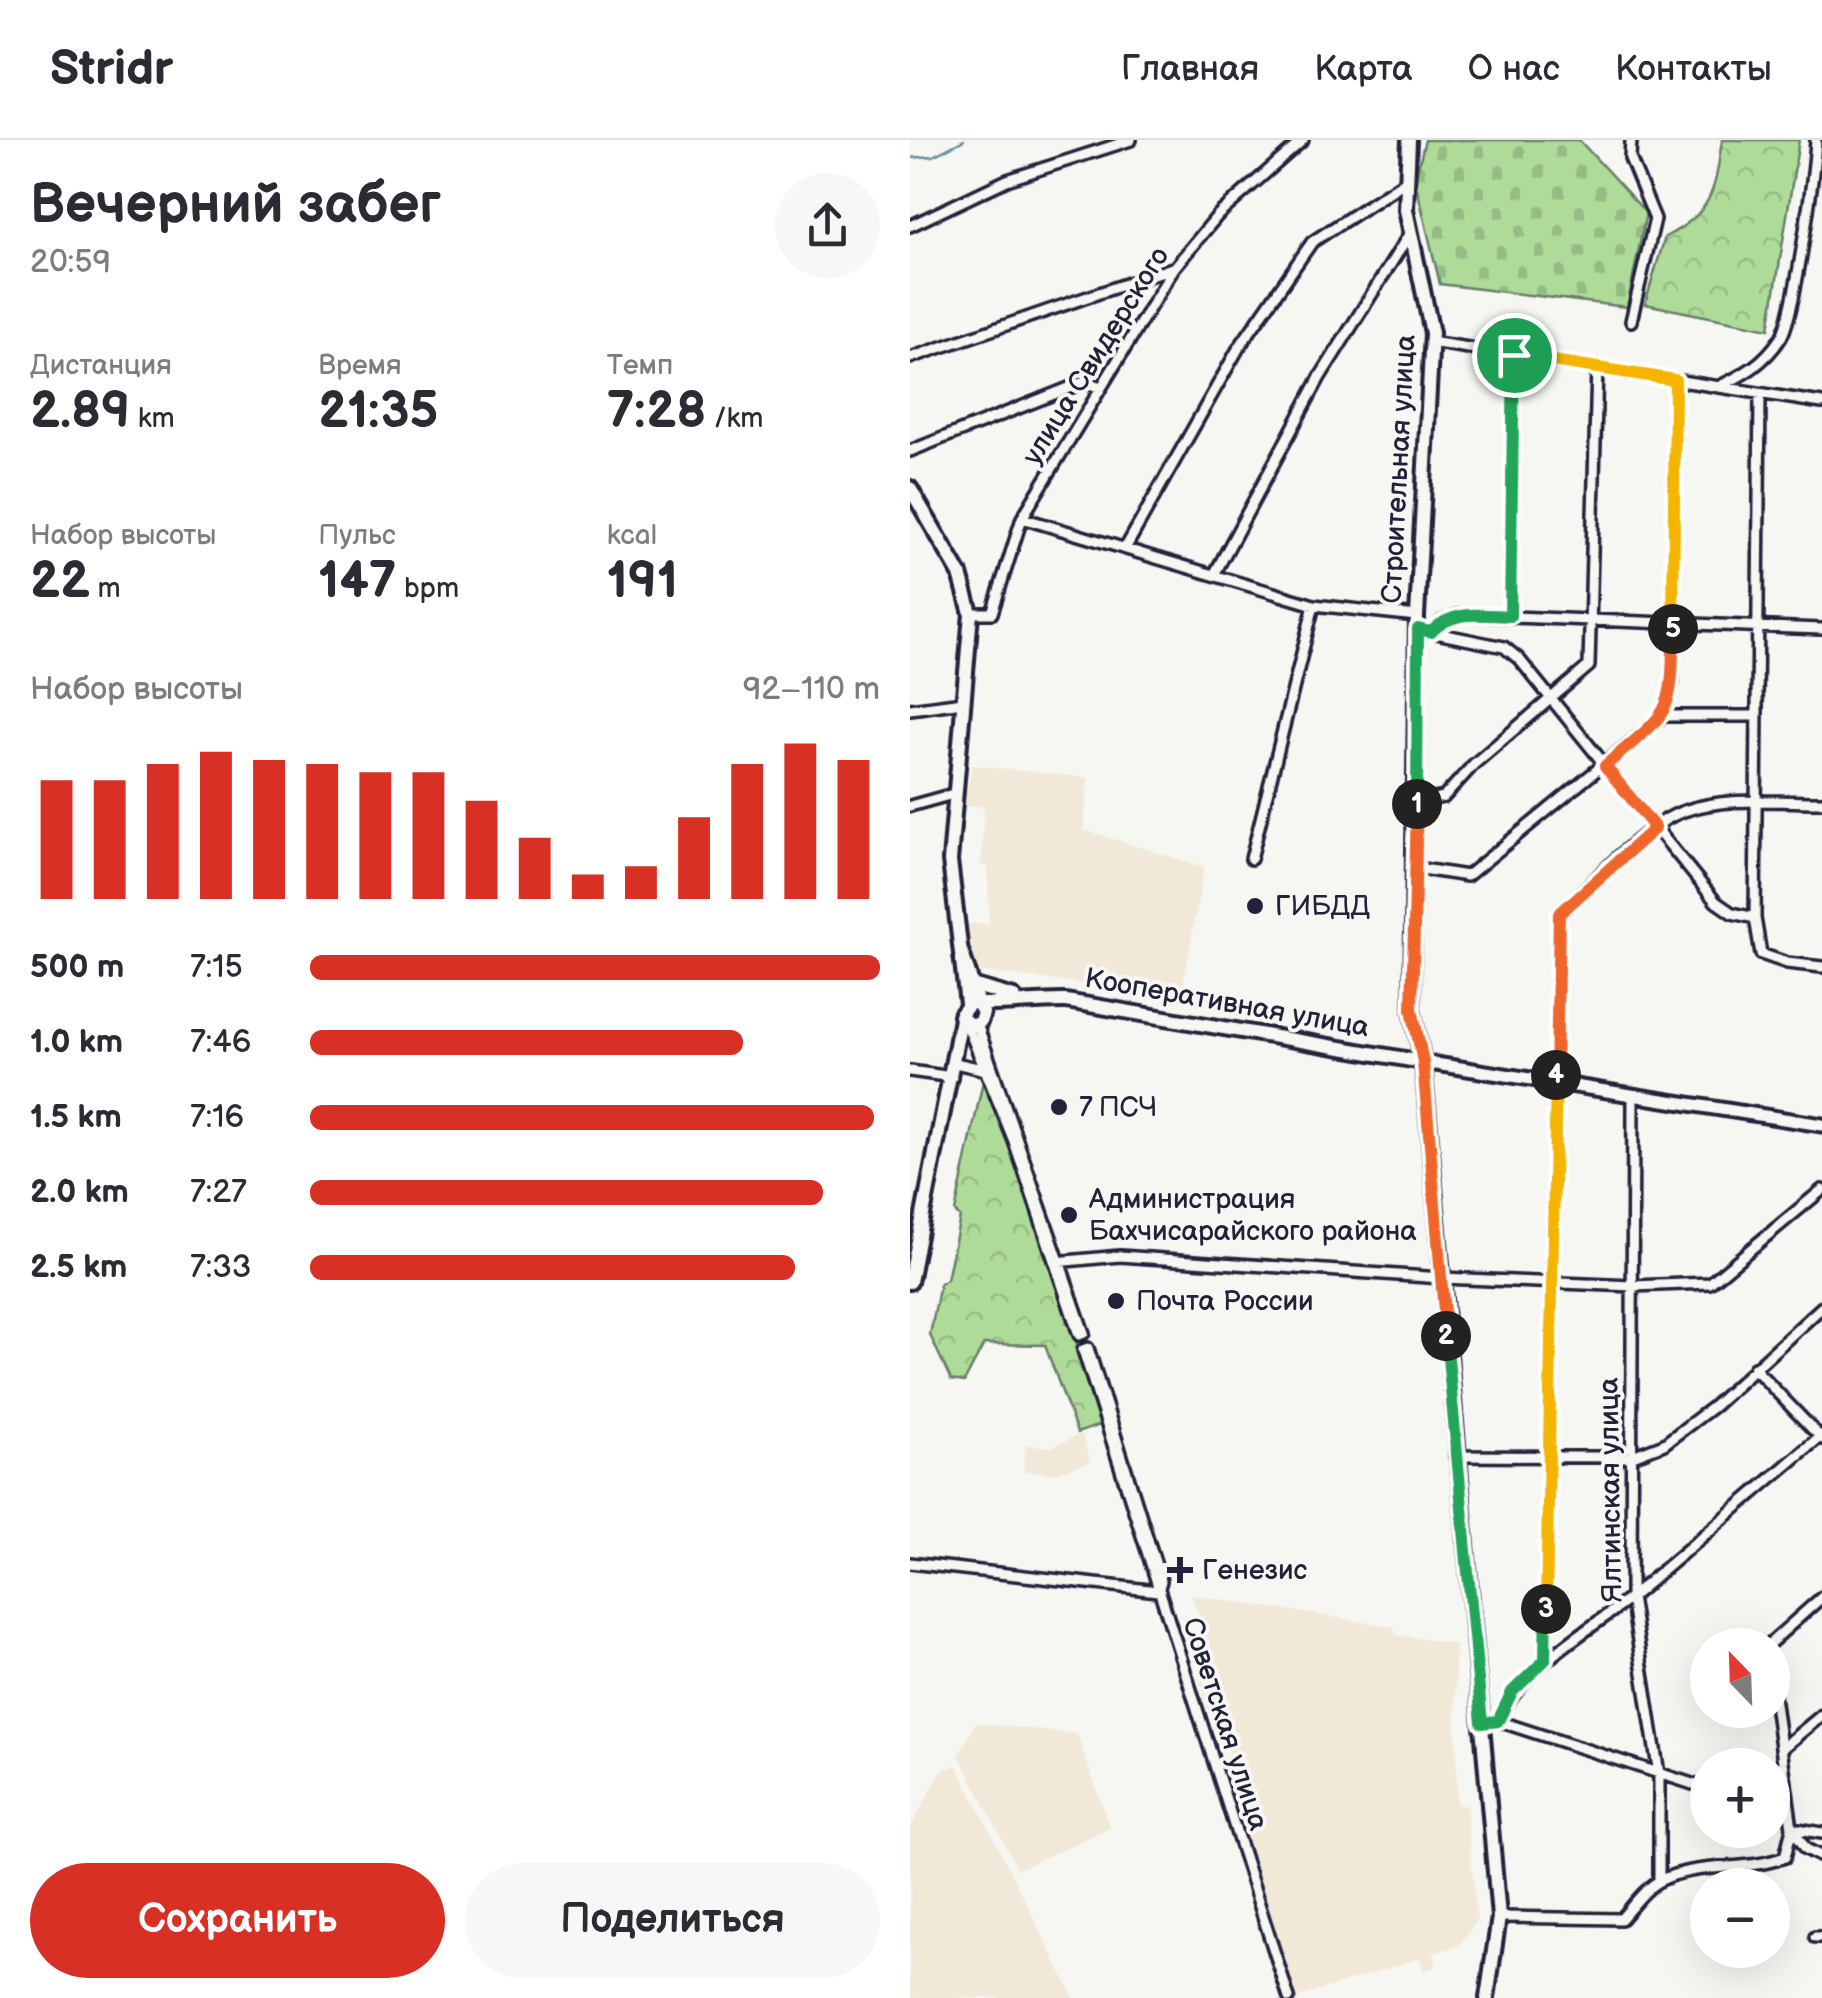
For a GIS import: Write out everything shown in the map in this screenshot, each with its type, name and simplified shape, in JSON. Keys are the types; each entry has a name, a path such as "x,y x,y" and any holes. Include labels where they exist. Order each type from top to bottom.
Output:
{"main road":[{"name":"Строительная улица","path":"1409,140 1406,181 1410,232 1432,321 1412,1009 1423,1062 1455,1456 1500,1917 1487,1998"},
{"path":"910,488 960,574 970,612 950,860 972,1017"},
{"path":"910,1282 954,1070 972,1017 972,985 962,953"},
{"path":"972,985 1021,999"},
{"name":"Кооперативная улица","path":"972,1017 1021,999 1066,1001 1423,1062"}],"street":[{"path":"910,226 1007,180 1131,140"},
{"name":"улица Свидерского","path":"970,612 992,613 1022,518 1174,268 1218,215 1302,140"},
{"path":"1631,140 1630,158 1655,220 1631,321"},
{"path":"1720,386 1757,367 1783,336 1818,178 1816,140"},
{"path":"1126,547 1238,350 1295,264 1315,240 1406,181"},
{"path":"1215,573 1320,377 1410,232"},
{"path":"910,358 1174,268"},
{"path":"1144,278 1154,282 1159,293"},
{"path":"1430,342 1822,403"},
{"path":"1510,616 1514,355"},
{"path":"1417,802 1444,797 1474,764 1589,666 1597,367"},
{"path":"1416,868 1467,876 1664,716 1673,682 1675,380"},
{"path":"910,451 1084,382 1100,388"},
{"path":"1760,395 1755,918 1760,954 1788,963 1822,966"},
{"path":"1022,518 1314,605 1504,647 1552,698 1716,902 1732,913 1755,918"},
{"path":"1251,859 1314,605"},
{"path":"1422,626 1458,615 1822,629"},
{"path":"910,709 963,702"},
{"path":"1664,716 1756,716"},
{"path":"910,806 953,794"},
{"path":"1545,1660 1559,914 1655,828 1683,811 1756,802 1822,802"},
{"path":"972,1017 1084,1333 1079,1334"},
{"name":"Кооперативная улица","path":"1423,1062 1822,1126"},
{"path":"910,1071 991,1071"},
{"name":"Ялтинская улица","path":"1633,1097 1631,1597 1659,1774 1660,1880"},
{"path":"1057,1262 1120,1256 1442,1278 1633,1286 1710,1283 1822,1190"},
{"path":"1455,1456 1630,1457 1664,1444 1822,1306"},
{"name":"Советская улица","path":"1084,1350 1289,1998"},
{"path":"1498,1721 1512,1692 1545,1660 1631,1597 1821,1437 1754,1368"},
{"path":"910,1563 1158,1592"},
{"path":"1787,1628 1822,1597"},
{"path":"1782,1748 1822,1714"},
{"path":"1482,1723 1498,1721 1690,1783"},
{"path":"1790,1821 1806,1849 1822,1857"},
{"path":"1500,1917 1620,1918 1660,1880 1766,1864 1785,1857 1792,1828"},
{"path":"1792,1828 1822,1833"}],"shaded area":[{"path":"972,765 1088,778 1084,830 1204,867 1181,996 977,971 963,924 989,924 988,866 981,865 984,812 981,806 964,806"},
{"path":"1082,1434 1090,1462 1055,1473 1023,1471 1026,1445 1052,1447"},
{"path":"1192,1595 1394,1627 1396,1635 1455,1644 1457,1804 1466,1806 1477,1921 1458,1946 1434,1953 1436,1966 1423,1971 1420,1958 1295,1998 1242,1829 1240,1820 1248,1816 1218,1713 1209,1714 1200,1681 1219,1676"},
{"path":"976,1723 1077,1734 1110,1828 1018,1869 959,1755"},
{"path":"956,1765 1074,1998 910,1998 910,1828 942,1771"}],"green space":[{"path":"1425,140 1579,140 1646,213 1627,307 1440,284 1415,180"},
{"path":"1722,140 1799,140 1769,329 1645,304 1665,237 1693,219 1709,198"},
{"path":"986,1067 1103,1424 1077,1433 1045,1345 984,1344 964,1382 951,1380 930,1335 940,1284 947,1280 960,1217 955,1212"}],"waterway":[{"path":"910,158 933,156 964,140"}],"place":[{"name":"ГИБДД","path":"1255,906"},
{"name":"7 ПСЧ","path":"1059,1107"},
{"name":"Администрация Бахчисарайского района","path":"1069,1215"},
{"name":"Почта России","path":"1116,1301"},
{"name":"Генезис","path":"1180,1570"}],"route":[{"path":"1514,355 1675,380 1673,682 1664,716 1605,766 1655,828 1559,914 1545,1660 1512,1692 1498,1721 1482,1723 1455,1456 1423,1062 1412,1009 1418,629 1431,632 1442,620 1458,615 1510,616 1514,355"}]}
